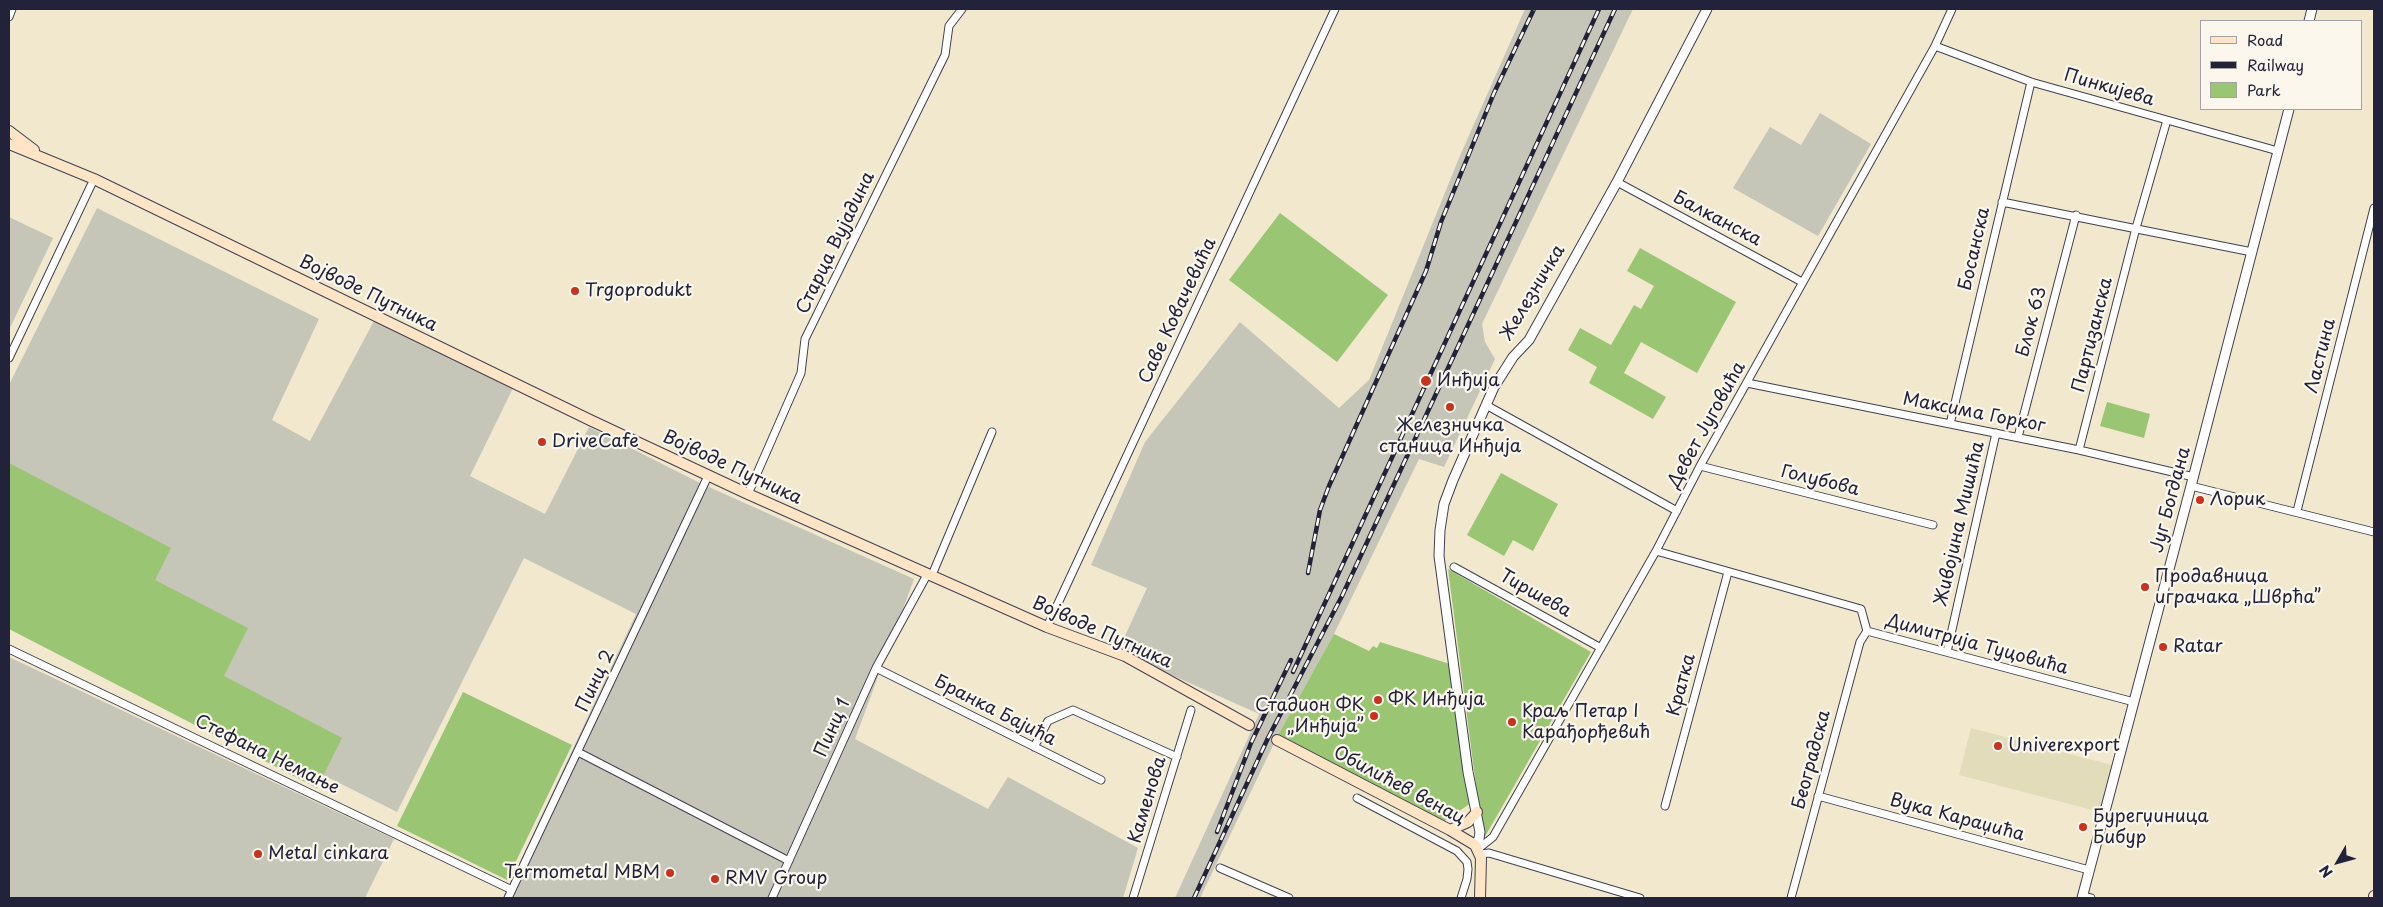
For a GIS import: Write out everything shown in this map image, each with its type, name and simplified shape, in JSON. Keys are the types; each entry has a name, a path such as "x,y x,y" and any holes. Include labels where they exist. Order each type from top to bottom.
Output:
{"main road":[{"name":"Војводе Путника","path":"9,131 42,157"},
{"name":"Војводе Путника","path":"9,144 94,179 708,476 1047,626 1125,656 1250,725"},
{"name":"Обилићев венац","path":"1277,740 1450,830 1478,849"},
{"path":"1450,830 1468,822 1477,812"},
{"name":"Железничка","path":"1478,849 1480,898"}],"street":[{"path":"9,17 12,9"},
{"name":"Старца Вујадина","path":"748,494 801,373 805,339 945,55 949,26 962,9"},
{"name":"Саве Ковачевића","path":"1047,626 1335,9"},
{"name":"Железничка","path":"1478,849 1480,832 1468,772 1439,556 1444,504 1494,386 1513,357 1529,340 1617,182 1707,9"},
{"name":"Девет Југовића","path":"1478,849 1493,837 1656,551 1700,466 1935,46 1952,9"},
{"name":"Пинкијева","path":"1935,46 2031,82 2278,151"},
{"name":"Босанска","path":"1950,424 2031,82"},
{"name":"Југ Богдана","path":"2085,898 2089,870 2193,481 2288,110"},
{"name":"Партизанска","path":"2079,450 2136,228 2167,120"},
{"path":"9,358 94,179"},
{"name":"Балканска","path":"1617,182 1802,282"},
{"path":"2002,202 2076,215 2252,252"},
{"name":"Ластина","path":"2297,511 2374,208"},
{"name":"Блок 63","path":"2018,437 2076,215"},
{"name":"Максима Горког","path":"1747,383 2079,450 2374,532"},
{"path":"1486,406 1677,511"},
{"name":"Пинц 1","path":"772,898 876,668 930,574 992,432"},
{"name":"Живојина Мишића","path":"1947,652 1996,433"},
{"name":"Голубова","path":"1700,466 1933,525"},
{"name":"Пинц 2","path":"508,898 708,476"},
{"name":"Димитрија Туцовића","path":"1656,551 1861,609 1867,631 2134,702"},
{"name":"Тиршева","path":"1454,567 1601,648"},
{"name":"Кратка","path":"1665,806 1728,572"},
{"name":"Београдска","path":"1791,898 1860,642 1867,631"},
{"name":"Стефана Немање","path":"9,649 512,890"},
{"name":"Бранка Бајића","path":"876,668 1101,780"},
{"path":"1034,747 1048,721 1073,710 1177,757"},
{"name":"Каменова","path":"1133,898 1191,710"},
{"path":"578,752 789,861"},
{"name":"Вука Караџића","path":"1818,796 2089,870"},
{"path":"1357,798 1449,845 1464,857 1467,862 1467,879 1461,898"},
{"path":"1478,849 1640,898"},
{"path":"1220,868 1289,898"}],"shaded area":[{"path":"1525,9 1633,9 1482,324 1485,342 1495,359 1444,467 1419,459 1334,634 1278,735 1200,898 1175,898 1259,714 1118,651 1147,588 1091,565 1145,442 1240,322 1339,408 1369,380 1459,158"},
{"path":"1820,113 1871,144 1818,236 1733,188 1770,127 1801,145"},
{"path":"97,208 319,319 272,420 310,441 375,319 513,388 470,476 545,514 589,427 700,483 914,579 855,739 988,809 1008,777 1138,848 1123,898 503,898 636,614 524,558 397,812 9,617 9,385"},
{"path":"9,217 53,238 9,330"},
{"path":"9,657 394,839 365,898 9,898"},
{"path":"1971,728 2112,765 2100,812 1959,775"}],"green space":[{"path":"1280,213 1388,295 1337,362 1229,280"},
{"path":"1640,248 1736,302 1697,373 1641,342 1624,373 1666,397 1653,419 1589,383 1597,367 1568,350 1580,328 1611,345 1634,305 1641,309 1654,286 1627,271"},
{"path":"2107,402 2150,414 2144,438 2100,426"},
{"path":"9,463 171,548 155,580 248,628 224,676 342,738 317,788 9,629"},
{"path":"1501,473 1558,504 1533,551 1513,540 1504,556 1467,535"},
{"path":"1448,569 1591,652 1483,840"},
{"name":"ФК Инђија","path":"1334,634 1369,651 1373,646 1377,648 1380,642 1453,665 1471,803 1443,822 1278,735"},
{"path":"463,692 572,745 507,880 397,826"}],"tunnel":[{"path":"1249,725 1277,740"}],"railway":[{"path":"1308,573 1320,510 1329,486 1426,271 1441,222 1494,93 1534,9"},
{"path":"1293,672 1599,9"},
{"path":"1194,898 1268,738 1342,596 1615,9"},
{"path":"1217,832 1251,743 1291,660"}],"place":[{"name":"Trgoprodukt","path":"575,291"},
{"name":"Инђија","path":"1426,381"},
{"name":"Железничка станица Инђија","path":"1450,407"},
{"name":"DriveCafe","path":"542,442"},
{"name":"Лорик","path":"2200,500"},
{"name":"Продавница играчака „Шврћа”","path":"2145,587"},
{"name":"Ratar","path":"2163,647"},
{"name":"ФК Инђија","path":"1378,700"},
{"name":"Стадион ФК „Инђија”","path":"1374,716"},
{"name":"Краљ Петар I Карађорђевић","path":"1512,722"},
{"name":"Univerexport","path":"1998,746"},
{"name":"Бурегџиница Бибур","path":"2083,827"},
{"name":"Metal cinkara","path":"258,854"},
{"name":"Termometal MBM","path":"670,873"},
{"name":"RMV Group","path":"715,879"}]}
